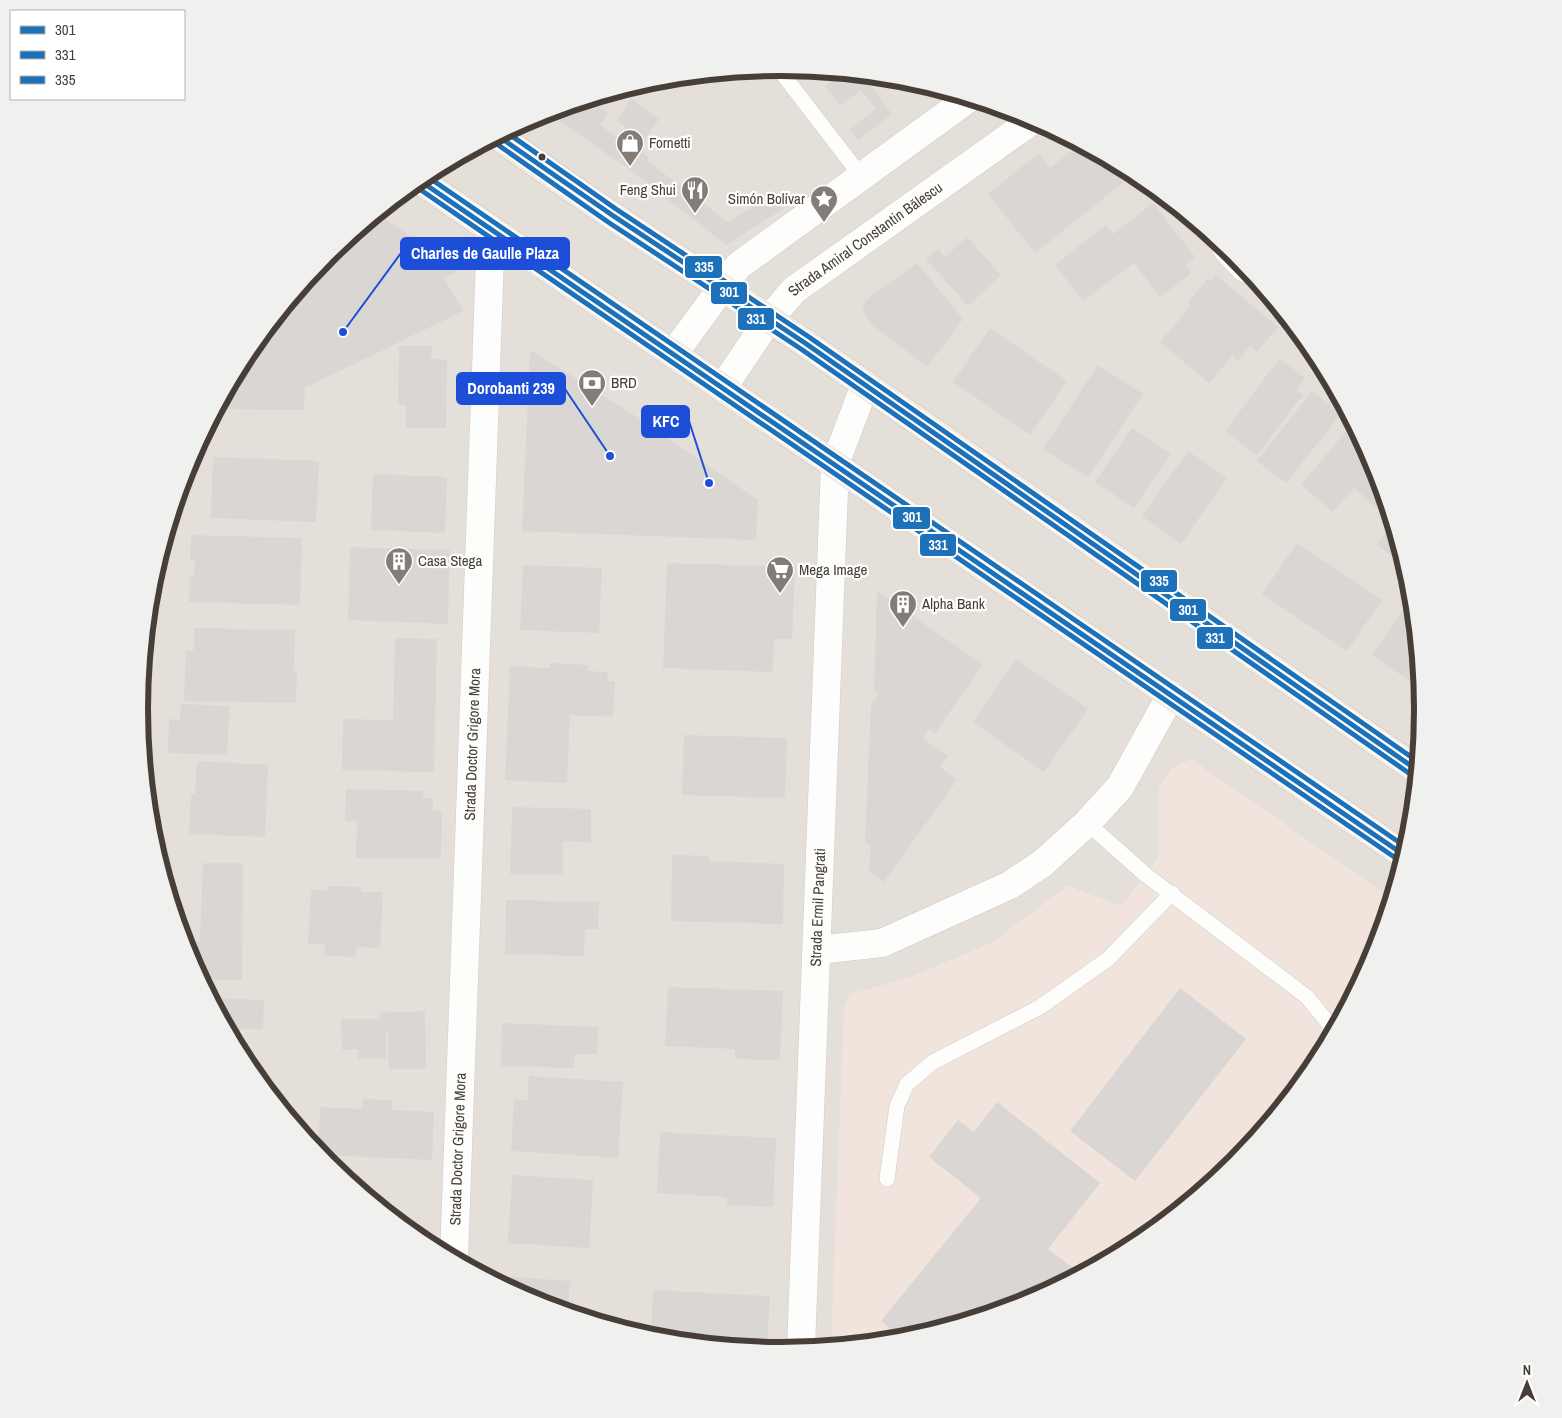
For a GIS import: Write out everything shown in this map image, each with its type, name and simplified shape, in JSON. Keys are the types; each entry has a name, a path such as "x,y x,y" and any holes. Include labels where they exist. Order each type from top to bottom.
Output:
{"main road":[{"path":"504,141 544,170 721,286 865,385 1410,766"},
{"path":"426,185 723,386 1398,850"}],"street":[{"path":"674,354 721,286 748,257 962,103"},
{"name":"Strada Amiral Constantin Bălescu","path":"723,386 769,319 794,290 1026,126"},
{"name":"Strada Doctor Grigore Mora","path":"454,1250 491,230"},
{"name":"Strada Ermil Pangrati","path":"801,1341 818,950 835,464 865,385"},
{"path":"818,950 882,943 1010,885 1043,862 1088,823 1120,787 1171,695"}],"lane":[{"path":"784,76 861,176"},
{"path":"1088,823 1146,875 1307,997 1329,1024"},
{"path":"887,1179 897,1106 907,1084 933,1062 1040,1007 1108,959 1172,893"}],"shaded area":[{"path":"781,76 822,78 904,88 945,98 1023,124 1061,142 1133,183 1166,207 1198,233 1257,292 1307,357 1329,393 1366,467 1380,506 1402,586 1408,626 1414,709 1412,750 1402,832 1392,873 1366,951 1348,989 1307,1061 1283,1094 1257,1126 1198,1185 1133,1235 1097,1257 1023,1294 984,1308 904,1330 864,1336 781,1342 740,1340 658,1330 617,1320 539,1294 501,1276 429,1235 396,1211 364,1185 305,1126 255,1061 233,1025 196,951 182,912 160,832 154,792 148,709 150,668 160,586 170,545 196,467 214,429 255,357 279,324 305,292 364,233 429,183 465,161 539,124 578,110 658,88 698,82"},
{"path":"1191,759 1385,894 1366,951 1329,1025 1307,1061 1257,1126 1198,1185 1133,1235 1061,1276 1023,1294 984,1308 904,1330 831,1339 844,1007 850,994 908,978 991,943 1068,886 1121,906 1159,857 1159,787 1172,768"}],"building":[{"path":"833,79 868,83 892,114 858,140 850,129 876,109 861,90 840,106 825,86"},
{"path":"631,99 659,119 638,149 649,157 647,161 728,222 771,196 783,209 726,245 637,175 556,118 596,104 608,113 600,125 618,138 626,127 617,121"},
{"path":"1074,149 1121,176 1125,181 1035,253 988,194 1039,153 1050,168"},
{"path":"1153,203 1195,257 1185,265 1191,273 1160,297 1134,263 1083,301 1055,265 1106,225 1113,234"},
{"path":"383,218 459,270 444,278 463,311 305,388 304,410 225,409 255,357 279,324 305,292 364,233"},
{"path":"967,237 1001,275 968,306 926,259 938,248 945,257"},
{"path":"917,263 963,319 927,367 870,323 862,309 866,300"},
{"path":"1216,275 1278,327 1257,352 1250,346 1238,361 1232,356 1209,383 1160,342 1191,306 1188,303 1208,278 1211,281"},
{"path":"990,328 1067,381 1030,435 953,382"},
{"path":"399,346 432,346 431,359 447,360 446,428 406,428 406,405 398,405"},
{"path":"530,350 631,413 758,500 756,540 522,531"},
{"path":"1279,359 1305,378 1297,390 1303,395 1257,455 1225,431"},
{"path":"1098,365 1143,394 1088,477 1043,449"},
{"path":"1312,391 1339,413 1340,415 1286,483 1257,461"},
{"path":"1132,428 1171,454 1134,508 1095,482"},
{"path":"1348,429 1366,467 1381,510 1380,511 1354,488 1333,512 1301,485"},
{"path":"1188,451 1227,478 1181,544 1142,516"},
{"path":"213,457 319,461 316,522 211,518"},
{"path":"373,474 447,477 445,533 371,530"},
{"path":"1387,530 1396,559 1376,544"},
{"path":"191,535 302,538 300,605 189,602 190,577 194,577 195,560 190,560"},
{"path":"1297,543 1382,600 1347,651 1262,594"},
{"name":"Casa Stega","path":"350,547 450,550 448,624 348,620"},
{"path":"667,563 795,567 792,639 774,639 773,672 663,668"},
{"path":"523,565 602,568 599,633 520,630"},
{"path":"877,591 983,665 935,733 929,729 923,739 948,756 940,767 957,780 884,882 869,871 871,846 865,842 871,704 879,694 874,690"},
{"path":"1403,610 1406,612 1413,683 1372,655"},
{"path":"194,628 295,630 294,671 297,671 296,703 184,701 186,650 194,650"},
{"path":"395,638 437,639 434,772 342,770 343,719 393,720"},
{"path":"1016,659 1088,709 1044,772 973,722"},
{"path":"550,663 589,665 588,671 608,672 607,681 615,681 613,717 570,715 567,783 505,780 510,666 550,668"},
{"path":"181,704 230,706 227,755 168,753 169,719 180,720"},
{"path":"684,735 787,738 785,798 682,795"},
{"path":"197,761 268,765 265,837 189,834 191,794 195,794"},
{"path":"346,789 423,791 423,798 433,798 433,810 442,811 441,859 356,858 357,821 345,821"},
{"path":"512,807 591,809 591,842 563,841 563,875 510,874"},
{"path":"672,855 710,856 709,861 784,864 783,924 671,921"},
{"path":"203,863 243,863 242,980 209,979 192,941 200,941"},
{"path":"327,886 361,887 361,892 383,892 380,948 356,947 356,957 324,956 325,944 308,944 311,890 327,890"},
{"path":"506,900 599,902 598,929 585,929 584,956 505,954"},
{"path":"668,987 783,991 780,1060 735,1059 735,1049 665,1046"},
{"path":"1180,988 1246,1039 1135,1181 1070,1131"},
{"path":"219,998 264,1000 263,1029 240,1029 240,1036"},
{"path":"425,1011 426,1069 389,1069 388,1033 386,1033 386,1058 358,1059 358,1049 342,1050 341,1019 381,1019 380,1013"},
{"path":"502,1023 598,1027 597,1054 575,1054 574,1068 501,1066"},
{"path":"529,1076 623,1082 618,1158 511,1151 514,1099 527,1100"},
{"path":"363,1099 392,1100 392,1110 434,1112 432,1160 334,1156 319,1140 320,1107 362,1109"},
{"path":"997,1102 1100,1183 1048,1249 1074,1269 1023,1294 984,1308 945,1320 894,1331 881,1321 981,1198 929,1157 958,1120 974,1132"},
{"path":"660,1132 776,1138 773,1207 727,1205 727,1197 657,1193"},
{"path":"512,1175 593,1180 589,1248 508,1243"},
{"path":"512,1277 570,1281 568,1305 539,1294 512,1281"},
{"path":"653,1290 770,1296 767,1341 698,1336 651,1328"}],"transit line":[{"name":"335","path":"513,137 616,209 809,337 1411,757"},
{"name":"301","path":"504,140 612,215 805,343 1411,765"},
{"name":"331","path":"497,144 608,222 801,349 1410,774"},
{"name":"335","path":"433,181 1399,843"},
{"name":"301","path":"426,185 1397,851"},
{"name":"331","path":"420,189 1396,858"}],"place":[{"name":"Fornetti","path":"630,167"},
{"name":"Feng Shui","path":"695,214"},
{"name":"Simón Bolívar","path":"824,223"},
{"name":"Charles de Gaulle Plaza","path":"343,332"},
{"name":"BRD","path":"592,407"},
{"name":"Dorobanti 239","path":"610,456"},
{"name":"KFC","path":"709,483"},
{"name":"Casa Stega","path":"399,585"},
{"name":"Mega Image","path":"780,594"},
{"name":"Alpha Bank","path":"903,628"}]}
